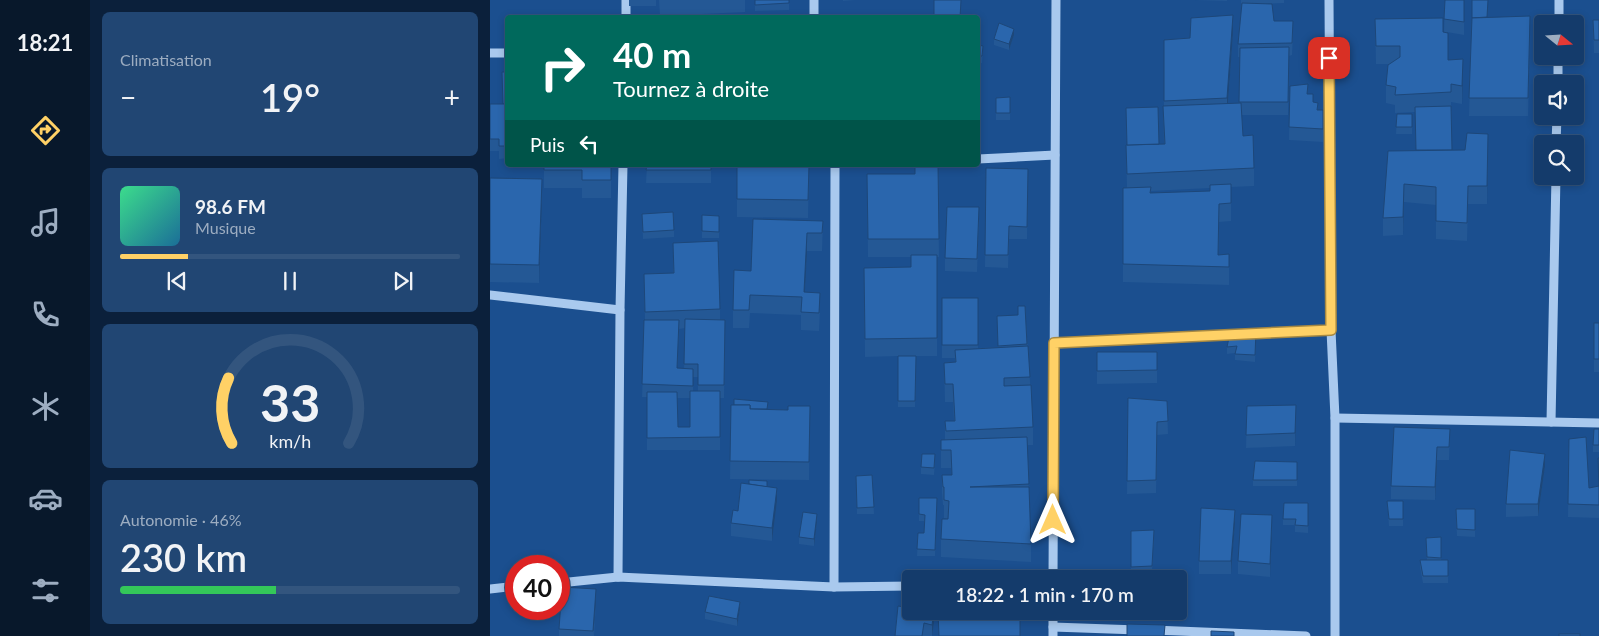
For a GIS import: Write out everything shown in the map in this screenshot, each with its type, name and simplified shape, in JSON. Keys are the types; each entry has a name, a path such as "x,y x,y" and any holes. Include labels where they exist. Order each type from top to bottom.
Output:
{"street":[{"path":"626,0 626,15"},
{"path":"814,0 814,15"},
{"path":"1052,570 1056,0"},
{"path":"1329,0 1331,330 1335,418 1335,636"},
{"path":"1559,0 1559,15"},
{"path":"490,53 505,53"},
{"path":"980,159 1055,155"},
{"path":"618,578 623,167"},
{"path":"834,587 835,167"},
{"path":"1551,422 1556,185"},
{"path":"490,295 620,310"},
{"path":"1054,343 1331,330"},
{"path":"1335,418 1599,423"},
{"path":"570,582 618,578 834,587 902,586"},
{"path":"490,589 505,587"},
{"path":"1053,631 1306,636"}],"building":[{"path":"755,0 789,0 789,3 755,5"},
{"path":"934,0 961,0 960,15 934,15"},
{"path":"1445,0 1464,0 1464,22 1444,19"},
{"path":"1472,0 1488,0 1487,17 1472,18"},
{"path":"1242,3 1272,4 1274,21 1293,21 1292,43 1238,44"},
{"path":"1233,15 1227,98 1164,101 1164,40 1190,38 1191,18"},
{"path":"1530,16 1528,98 1469,98 1472,18"},
{"path":"1443,18 1443,32 1448,33 1448,60 1463,59 1462,86 1451,84 1451,92 1395,95 1396,87 1386,85 1388,65 1400,57 1400,46 1376,46 1375,19"},
{"path":"1593,20 1599,20 1599,40 1594,40"},
{"path":"999,23 1014,29 1009,44 994,39"},
{"path":"980,45 983,46 982,56 980,56"},
{"path":"1289,47 1288,102 1239,102 1240,48"},
{"path":"502,72 505,72 505,104 503,104"},
{"path":"1308,84 1307,94 1313,94 1313,102 1318,103 1317,110 1323,110 1323,129 1289,127 1290,86"},
{"path":"1010,97 1010,113 996,113 996,98"},
{"path":"1241,103 1243,136 1253,135 1254,168 1127,174 1126,145 1165,144 1163,106"},
{"path":"490,104 505,104 505,146 499,146 499,139 490,139"},
{"path":"1451,106 1452,150 1416,150 1415,107"},
{"path":"1158,107 1159,144 1127,145 1126,108"},
{"path":"1397,114 1412,114 1412,127 1396,127"},
{"path":"1467,133 1488,134 1487,186 1468,186 1467,223 1436,221 1436,187 1404,184 1403,217 1383,218 1388,151 1465,150"},
{"path":"544,167 611,167 611,180 582,180 582,170 544,170"},
{"path":"647,167 711,167 711,170 646,170"},
{"path":"737,167 809,167 808,200 737,199"},
{"path":"915,167 938,167 939,239 868,239 867,174 915,174"},
{"path":"986,168 1028,169 1027,227 1009,226 1008,255 985,255"},
{"path":"490,178 542,179 539,265 490,264"},
{"path":"1231,184 1231,203 1219,204 1218,255 1229,254 1229,267 1123,264 1123,188 1151,187 1150,193 1210,191 1210,185"},
{"path":"947,207 979,207 977,259 945,258"},
{"path":"673,212 674,230 643,232 642,214"},
{"path":"702,215 719,216 719,232 702,231"},
{"path":"753,219 823,221 822,233 807,233 804,292 820,293 819,313 801,312 802,297 750,295 749,310 733,310 734,270 751,271"},
{"path":"718,241 720,309 645,312 644,274 674,273 673,243"},
{"path":"911,255 937,255 937,338 865,339 864,268 911,267"},
{"path":"942,298 978,298 978,345 942,345"},
{"path":"1018,306 1025,306 1027,344 998,346 997,316 1018,315"},
{"path":"685,319 725,320 724,385 698,385 698,364 684,364"},
{"path":"644,320 679,320 677,368 693,369 693,386 642,384"},
{"path":"1594,323 1599,323 1599,359 1594,359"},
{"path":"1256,331 1255,355 1235,354 1237,346 1227,347 1230,333"},
{"path":"1028,346 1030,377 1004,378 1004,386 1031,385 1033,427 946,431 945,421 955,421 953,384 945,384 944,363 956,362 955,350"},
{"path":"1097,352 1157,352 1157,370 1097,371"},
{"path":"898,356 916,356 915,401 898,401"},
{"path":"690,391 720,391 720,437 647,438 647,392 677,392 678,427 690,427"},
{"path":"1128,398 1167,401 1168,421 1157,422 1156,480 1127,481"},
{"path":"734,399 768,402 767,409 750,409 750,405 734,405"},
{"path":"731,405 750,405 750,409 788,410 788,406 810,406 809,462 730,461"},
{"path":"1296,405 1295,433 1246,435 1247,406"},
{"path":"1394,427 1450,429 1449,447 1437,447 1435,487 1391,486"},
{"path":"1594,429 1599,429 1599,445 1593,445"},
{"path":"1027,437 1029,484 970,487 1029,487 1031,544 941,539 942,519 948,519 949,501 944,500 942,475 952,475 951,450 941,450 941,440"},
{"path":"1586,437 1589,488 1599,486 1599,505 1568,504 1569,439"},
{"path":"1510,450 1545,454 1538,504 1506,504"},
{"path":"922,454 935,454 934,468 921,467"},
{"path":"1255,461 1297,462 1297,480 1253,480"},
{"path":"872,475 874,507 857,508 856,476"},
{"path":"749,480 767,481 767,487 749,484"},
{"path":"741,483 777,488 772,528 731,523 733,510 738,511"},
{"path":"919,498 937,498 935,550 917,549 918,533 924,533 925,515 919,514"},
{"path":"1387,501 1403,501 1403,519 1389,519"},
{"path":"1284,503 1308,503 1308,526 1295,525 1296,519 1283,519"},
{"path":"1201,508 1235,510 1231,561 1199,561"},
{"path":"1456,509 1475,509 1475,530 1457,529"},
{"path":"803,512 817,514 814,539 799,537"},
{"path":"1241,514 1272,515 1270,564 1238,561"},
{"path":"1154,530 1152,566 1131,567 1131,531"},
{"path":"1441,537 1441,558 1427,557 1426,538"},
{"path":"1420,560 1448,560 1448,576 1423,576"},
{"path":"570,587 596,589 593,631 559,629 560,620 570,620"},
{"path":"709,596 740,602 737,619 705,612"},
{"path":"898,606 902,607 902,620 933,620 932,625 924,623 922,636 895,636"},
{"path":"938,620 1020,620 1020,636 939,636"},
{"path":"1127,624 1165,625 1164,636 1127,636"},
{"path":"1211,631 1234,632 1234,636 1211,636"},
{"path":"1559,634 1580,634 1580,636 1559,636"}],"route":[{"path":"1053,520 1054,343 1331,330 1329,58"}]}
